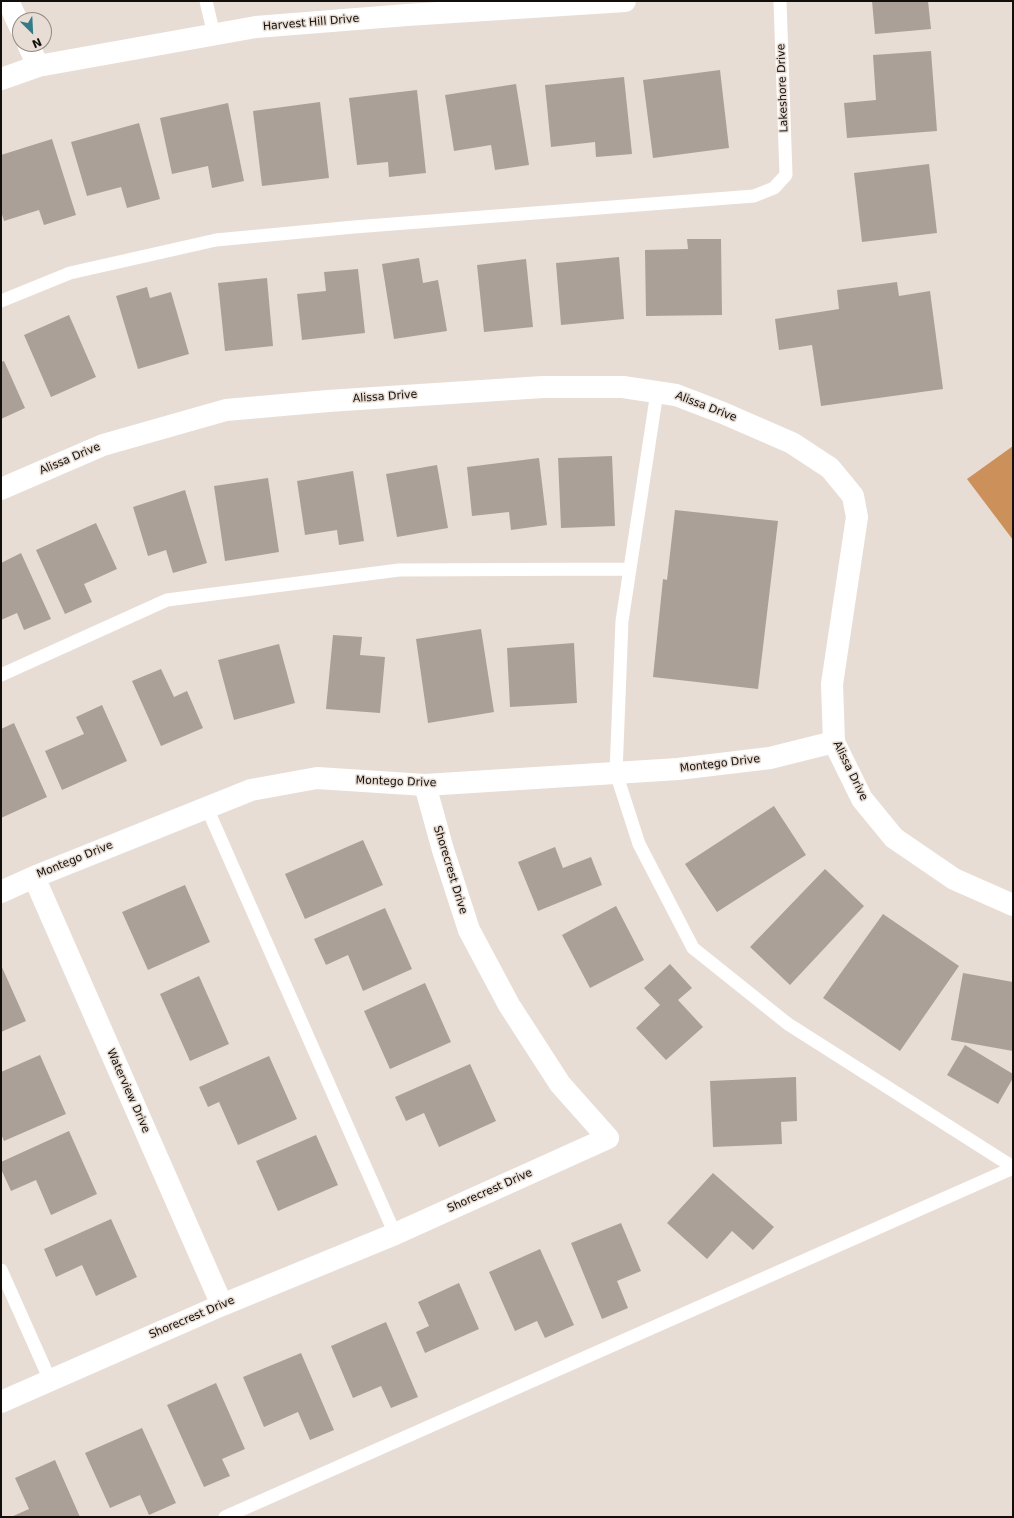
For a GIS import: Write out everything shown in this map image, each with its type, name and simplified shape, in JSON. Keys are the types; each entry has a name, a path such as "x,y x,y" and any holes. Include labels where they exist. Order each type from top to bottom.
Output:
{"street":[{"path":"8,1 13,12"},
{"name":"Harvest Hill Drive","path":"1,79 38,66 256,27 407,8 626,1"},
{"path":"32,52 38,66"},
{"name":"Alissa Drive","path":"1,489 103,445 226,410 328,400 543,387 623,387 676,395 723,413 792,443 830,468 853,496 857,517 832,684 834,742 862,799 894,838 954,879 1013,905"},
{"name":"Montego Drive","path":"1,892 34,877 251,790 317,778 425,785 678,769 770,758 834,742"},
{"name":"Shorecrest Drive","path":"1,1402 222,1305 395,1234 608,1138 560,1084 509,1005 469,930 443,850 425,785"},
{"name":"Waterview Drive","path":"34,877 222,1305"}],"lane":[{"path":"206,1 214,35"},
{"name":"Lakeshore Drive","path":"1,301 70,273 216,240 354,227 754,196 774,188 786,175 780,1"},
{"path":"657,392 622,621 616,773 639,844 693,948 788,1024 1013,1168"},
{"path":"1,675 167,600 399,570 630,569"},
{"path":"206,808 395,1234"},
{"path":"225,1517 1013,1168"},
{"path":"1,1270 50,1380"}],"shaded area":[{"path":"1013,446 1013,540 967,479"}],"building":[{"path":"872,1 928,1 931,29 875,34"},
{"path":"931,51 937,131 847,138 844,103 876,100 873,55"},
{"path":"720,70 729,148 653,158 643,80"},
{"path":"624,77 632,154 596,157 595,142 551,147 545,85"},
{"path":"516,84 529,165 495,170 491,145 454,151 445,95"},
{"path":"417,90 426,173 389,177 388,162 357,165 349,98"},
{"path":"320,102 329,178 262,186 253,111"},
{"path":"228,103 244,181 212,188 208,166 172,174 160,118"},
{"path":"139,123 160,199 127,208 121,187 87,196 71,142"},
{"path":"52,139 76,215 44,225 39,210 4,221 1,211 1,155"},
{"path":"929,164 937,233 862,242 854,173"},
{"path":"687,239 721,239 722,315 646,316 645,250 688,249"},
{"path":"619,257 624,319 561,325 556,263"},
{"path":"419,258 423,283 438,280 447,331 394,339 382,264"},
{"path":"526,259 533,327 484,332 477,265"},
{"path":"358,269 365,333 302,340 297,294 326,291 324,272"},
{"path":"267,278 273,346 225,351 218,283"},
{"path":"897,282 899,296 930,291 943,389 821,406 812,345 779,350 775,319 839,309 837,290"},
{"path":"147,287 150,298 171,292 189,354 138,369 116,296"},
{"path":"69,315 96,377 51,397 24,335"},
{"path":"4,361 25,408 1,419 1,362"},
{"path":"612,456 615,526 561,528 558,458"},
{"path":"539,458 547,525 511,530 509,512 472,516 467,467"},
{"path":"437,465 448,528 397,537 386,474"},
{"path":"353,471 364,541 339,545 337,530 305,535 297,481"},
{"path":"268,478 279,552 225,561 214,486"},
{"path":"185,490 207,563 173,573 166,550 148,556 133,507"},
{"path":"675,510 778,521 758,689 653,677 663,579 667,580"},
{"path":"96,523 117,569 84,584 92,602 65,614 36,550"},
{"path":"21,553 51,619 24,630 17,613 1,620 1,563"},
{"path":"481,629 494,712 428,723 416,639"},
{"path":"333,635 362,637 360,655 385,657 380,713 326,709"},
{"path":"574,643 577,703 510,707 507,648"},
{"path":"279,644 295,703 234,720 218,660"},
{"path":"161,669 174,697 187,691 203,728 161,746 132,681"},
{"path":"102,705 127,761 62,790 45,751 84,734 76,717"},
{"path":"14,723 47,797 1,818 1,729"},
{"path":"774,806 806,855 717,912 685,864"},
{"path":"363,840 383,885 305,919 285,874"},
{"path":"555,847 563,868 591,857 602,885 538,911 518,862"},
{"path":"825,869 864,906 790,985 750,947"},
{"path":"185,885 210,942 148,970 122,912"},
{"path":"616,906 644,960 590,988 562,935"},
{"path":"385,908 412,969 363,991 348,955 326,965 314,939"},
{"path":"883,914 959,966 900,1051 823,998"},
{"path":"670,964 692,988 678,1000 703,1027 666,1060 636,1028 660,1005 644,988"},
{"path":"1,965 26,1021 1,1032"},
{"path":"963,973 1013,982 1013,1051 951,1040"},
{"path":"199,976 229,1044 190,1061 160,994"},
{"path":"425,983 451,1042 390,1069 364,1011"},
{"path":"965,1045 1013,1074 1013,1078 998,1104 947,1075"},
{"path":"40,1055 66,1114 4,1141 1,1134 1,1072"},
{"path":"269,1056 297,1119 238,1145 219,1102 208,1107 199,1087"},
{"path":"470,1064 496,1121 439,1147 424,1113 406,1121 395,1097"},
{"path":"796,1077 797,1121 781,1122 782,1144 713,1147 710,1081"},
{"path":"69,1131 97,1194 51,1215 36,1180 11,1191 1,1169 1,1162"},
{"path":"316,1135 338,1185 278,1211 256,1161"},
{"path":"713,1173 774,1227 753,1250 732,1231 707,1259 667,1223"},
{"path":"111,1219 137,1277 96,1296 82,1265 56,1277 44,1249"},
{"path":"621,1223 641,1271 617,1281 628,1308 602,1319 571,1243"},
{"path":"540,1249 574,1325 545,1338 537,1321 515,1331 489,1272"},
{"path":"459,1283 479,1329 425,1353 416,1332 429,1326 418,1302"},
{"path":"386,1322 418,1397 391,1408 381,1386 353,1398 331,1346"},
{"path":"301,1353 334,1430 310,1440 298,1412 264,1427 243,1377"},
{"path":"216,1383 245,1449 222,1459 230,1476 204,1487 167,1405"},
{"path":"142,1428 176,1503 149,1515 140,1495 110,1508 85,1453"},
{"path":"55,1460 80,1517 11,1517 29,1509 15,1478"}]}
